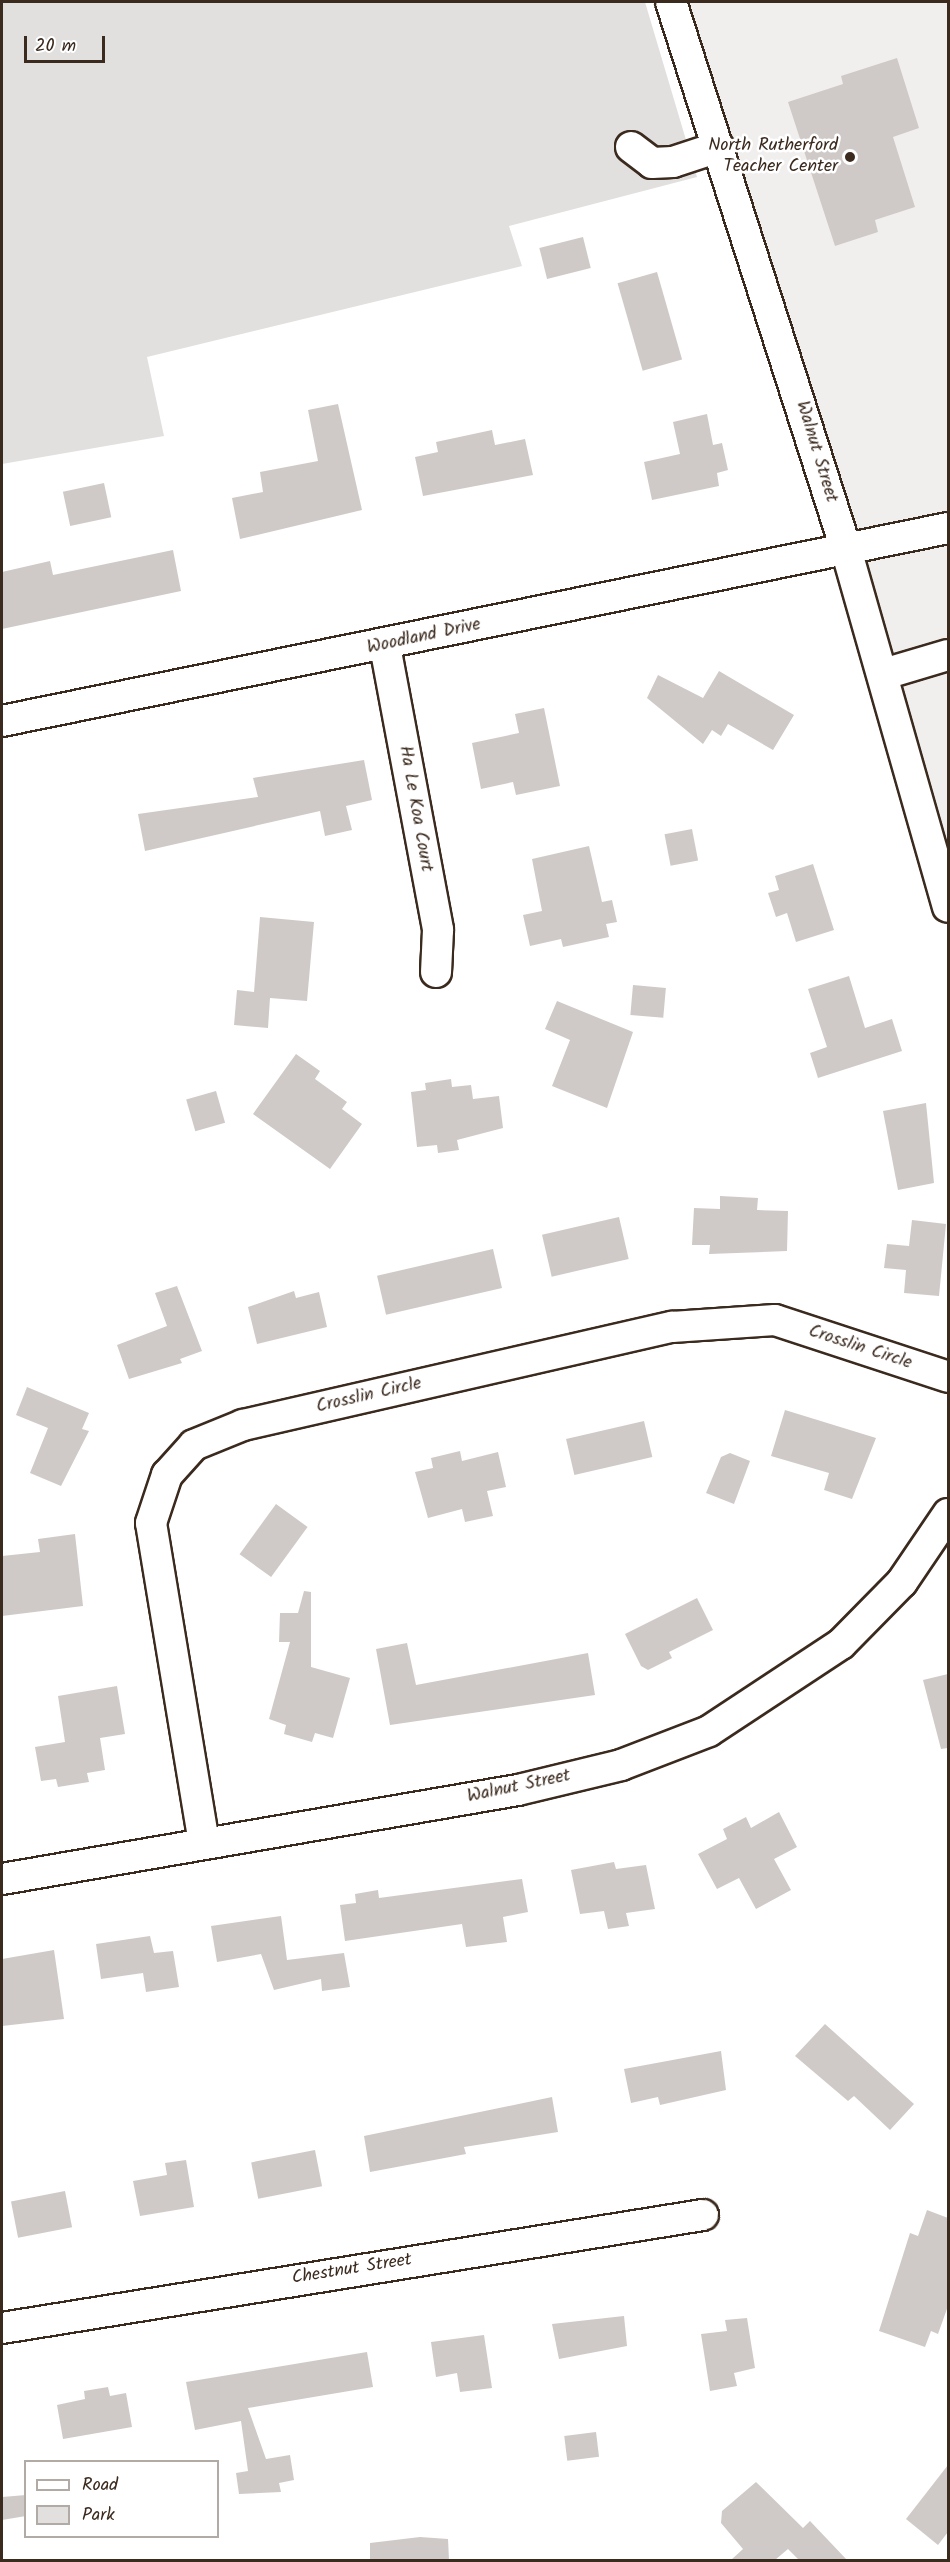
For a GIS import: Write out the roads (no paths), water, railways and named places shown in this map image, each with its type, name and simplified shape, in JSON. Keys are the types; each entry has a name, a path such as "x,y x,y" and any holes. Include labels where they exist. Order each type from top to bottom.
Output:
{"street":[{"name":"Walnut Street","path":"671,2 846,549 884,675 948,907"},
{"path":"631,147 652,163 673,162 718,147"},
{"name":"Woodland Drive","path":"2,721 385,646 948,528"},
{"name":"Ha Le Koa Court","path":"385,646 438,930 436,972"},
{"path":"884,675 948,654"},
{"name":"Crosslin Circle","path":"204,1843 151,1523 167,1474 194,1446 243,1425 672,1327 775,1320 948,1377"},
{"name":"Walnut Street","path":"2,1879 518,1790 621,1765 709,1731 841,1644 902,1582 948,1514"},
{"name":"Chestnut Street","path":"2,2328 703,2215"}],"place":[{"name":"North Rutherford Teacher Center","path":"850,157"}]}
